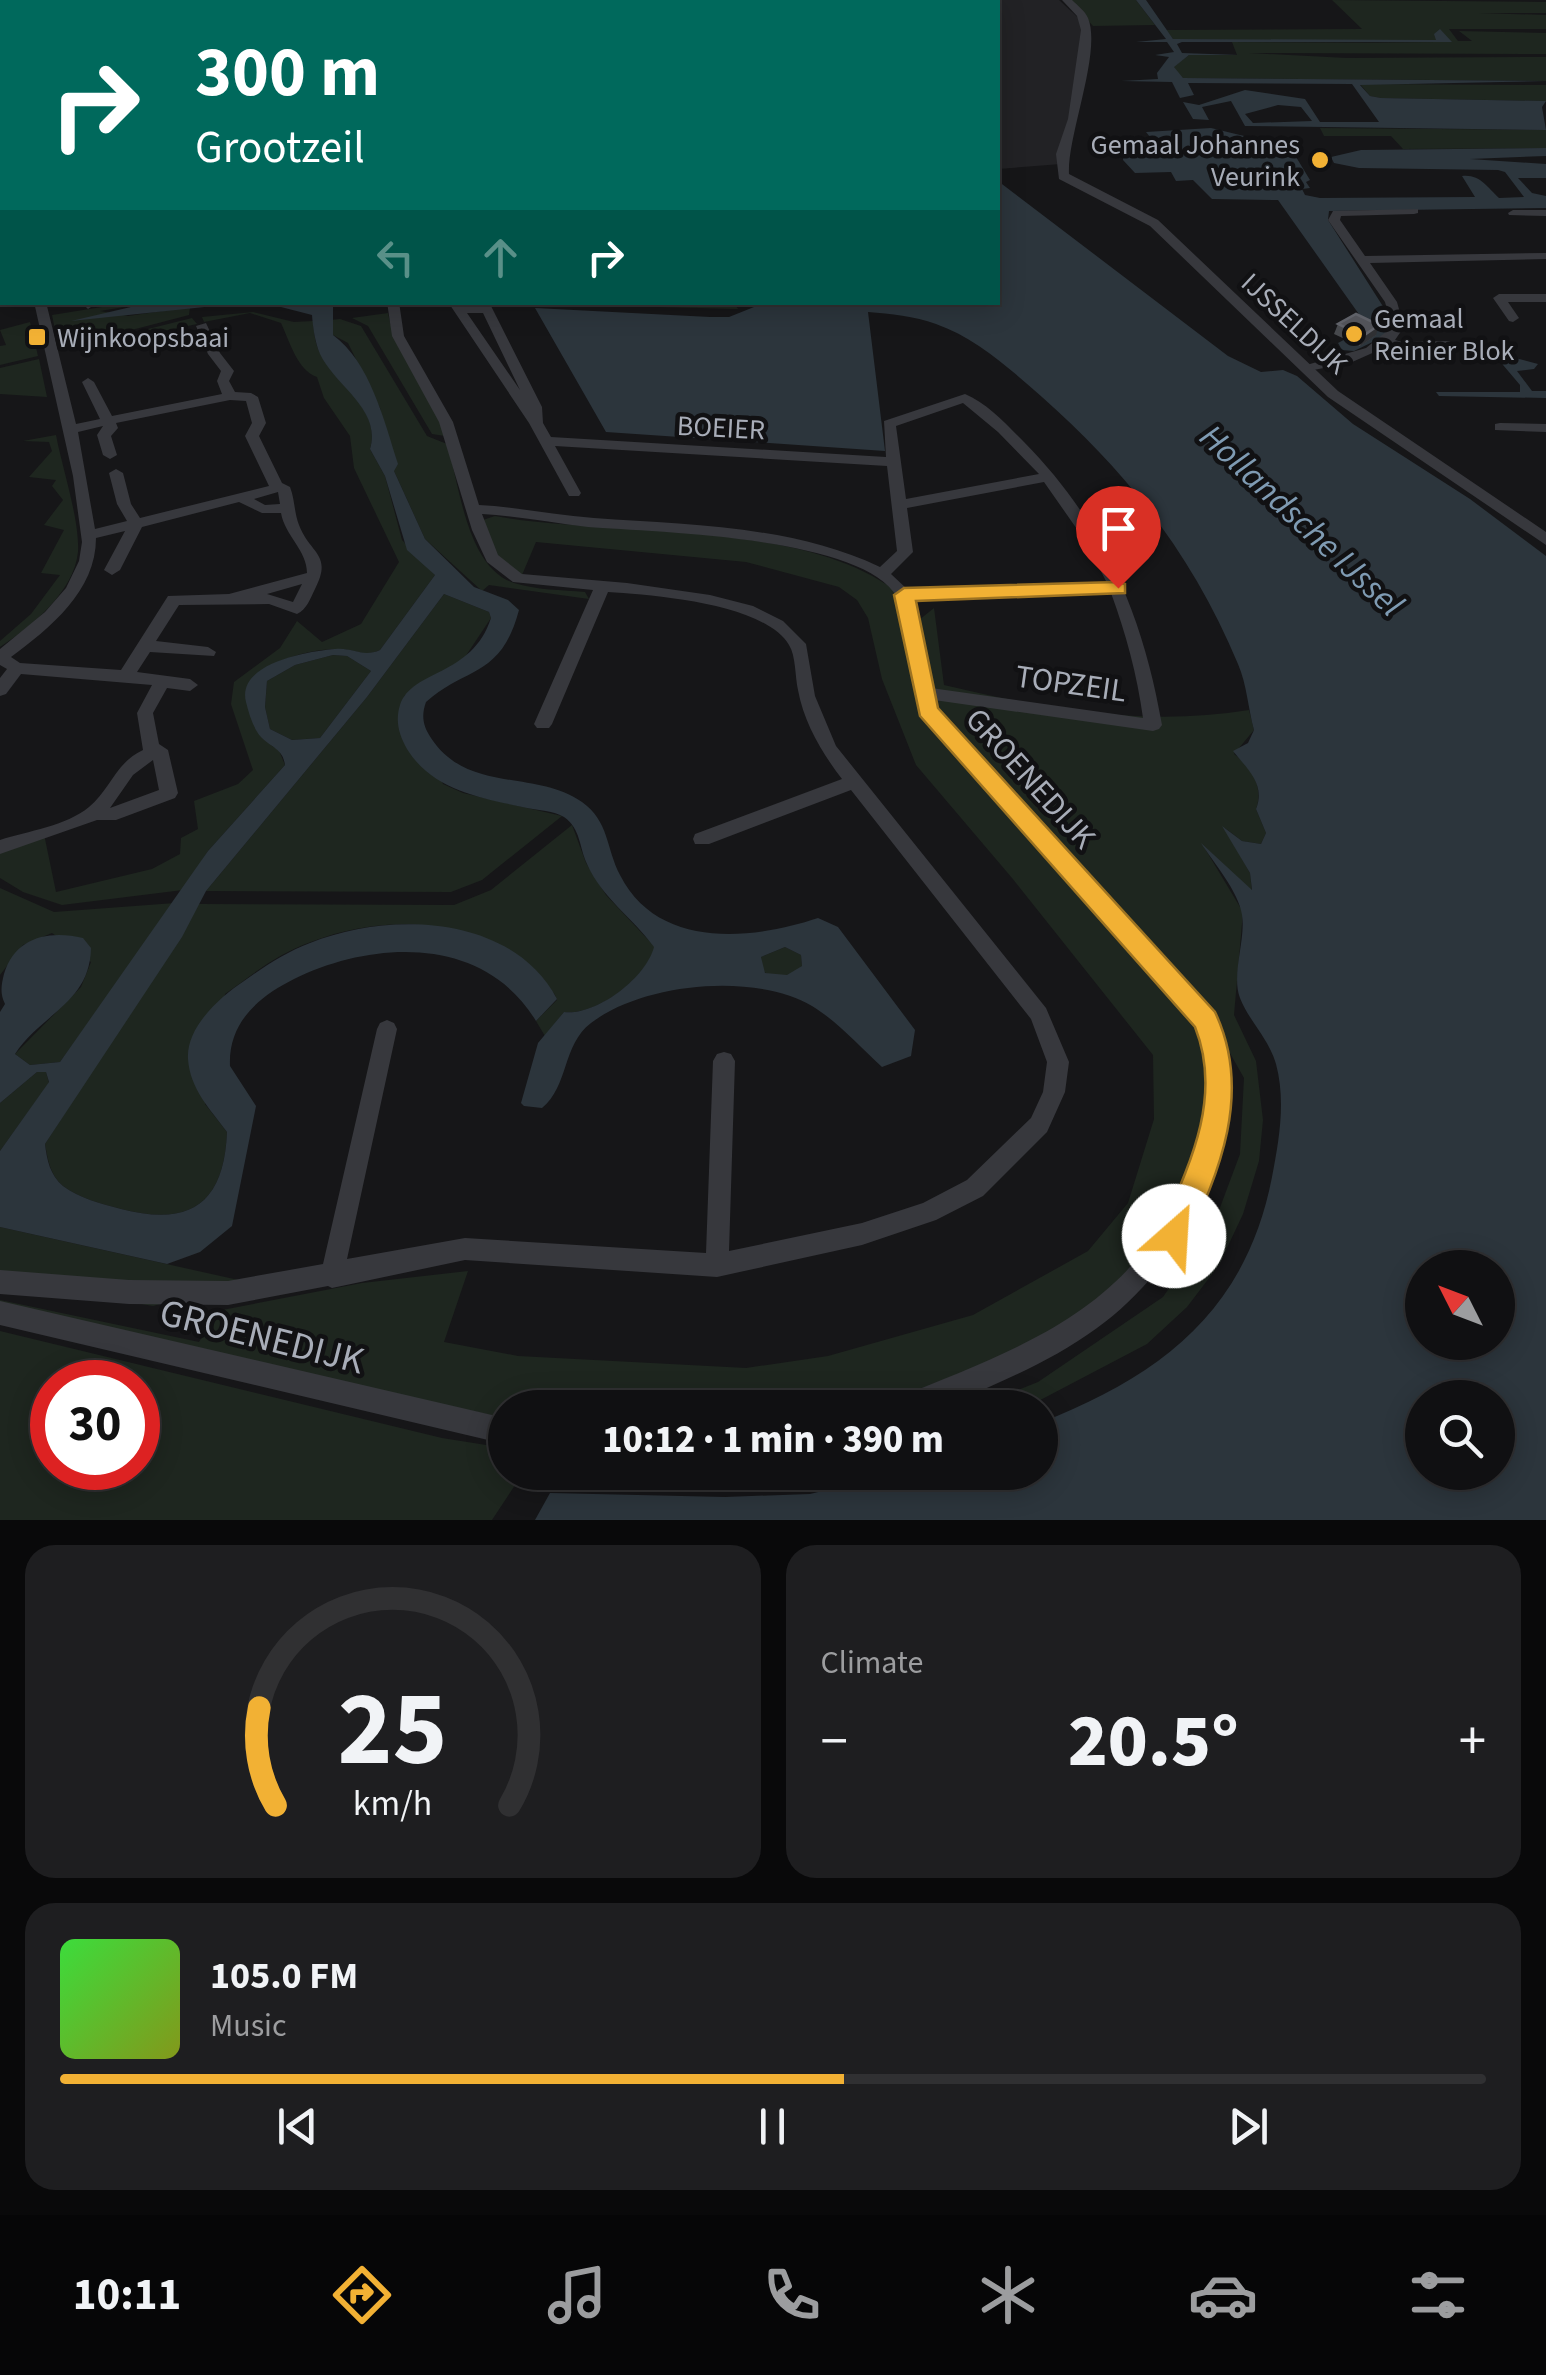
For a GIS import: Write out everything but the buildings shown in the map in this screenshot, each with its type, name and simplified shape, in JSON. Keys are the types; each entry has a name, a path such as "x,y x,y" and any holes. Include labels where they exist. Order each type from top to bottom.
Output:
{"street":[{"name":"IJSSELDIJK","path":"1067,0 1082,16 1086,30 1073,120 1062,154 1063,176 1166,232 1266,334 1374,424 1546,540"},
{"path":"1387,342 1398,326 1396,312 1334,220 1336,212 1414,211"},
{"path":"1513,213 1546,213"},
{"path":"1360,260 1546,256"},
{"path":"1513,318 1499,298 1546,298"},
{"path":"41,305 90,535 87,563 55,612 0,658 17,668 190,685"},
{"path":"0,1282 129,1292 228,1292 465,1249 717,1265 844,1239 928,1212 975,1188 1012,1156 1039,1125 1054,1092 1058,1062 1039,1014 851,783 816,727 798,644 781,625 758,611 729,602 518,579 505,573 481,539 446,422 398,336 393,305"},
{"path":"457,306 487,309 535,407 536,423"},
{"path":"457,306 536,423 574,493"},
{"path":"202,326 214,354 228,371 223,381 230,396"},
{"path":"1308,370 1387,342 1449,345"},
{"path":"493,362 510,357"},
{"path":"88,382 111,428 104,435 110,455"},
{"path":"68,430 230,396 251,397 259,423 252,436 259,455 267,460 276,487"},
{"path":"473,508 766,538 850,558 882,572 904,595 1118,588 1083,523 1047,477 965,398 890,424 905,552 882,572"},
{"path":"1500,427 1546,428"},
{"name":"BOEIER","path":"546,441 894,462"},
{"path":"116,474 124,504 136,524"},
{"path":"900,505 1047,477"},
{"path":"90,535 276,487 287,492 293,532 307,543 312,556 314,576 297,609 270,599 174,600 126,676"},
{"path":"242,498 262,509 289,508"},
{"path":"112,570 136,524"},
{"path":"234,598 314,576"},
{"path":"543,724 602,588"},
{"name":"TOPZEIL","path":"922,692 1153,725 1148,682 1118,588"},
{"name":"GROENEDIJK","path":"904,595 928,710 1206,1020 1216,1046 1220,1106 1198,1187 1174,1236 1136,1282 1086,1324 955,1390"},
{"path":"147,646 208,652"},
{"path":"0,690 17,668"},
{"path":"152,753 146,713 162,682"},
{"path":"0,847 96,812 110,815 169,794 159,750 139,757 115,782 96,812"},
{"path":"702,840 851,783"},
{"path":"332,1276 387,1028"},
{"path":"717,1265 724,1061"},
{"name":"GROENEDIJK","path":"0,1313 488,1427"}],"shaded area":[{"path":"1000,0 1059,0 1086,25 1061,164 1000,169"},
{"path":"1070,0 1136,0 1155,25 1093,26"},
{"path":"1332,0 1546,2 1546,13 1479,13 1546,15 1546,29 1449,29 1458,41 1472,41 1459,31 1546,33 1546,54 1249,53 1347,58 1546,57 1546,81 1183,78 1175,74 1174,66 1189,55 1237,55 1232,42 1437,43 1173,39 1166,30 1362,29"},
{"path":"1360,84 1546,85 1546,101 1381,98 1370,96"},
{"path":"1320,128 1546,130 1546,148 1403,149 1391,136 1324,136"},
{"path":"114,305 136,305 100,311 128,316 190,307 189,315 59,349 52,315"},
{"path":"575,305 736,305 738,309"},
{"path":"253,312 294,322 313,321 320,353 370,421 370,449 385,476 402,540 435,575 380,650 308,652 256,675 272,746 278,748 285,765 208,851 183,890 62,905 23,892 0,878 0,852 44,834 56,892 152,869 180,854 181,838 198,829 194,801 238,784 253,770 231,704 234,682 280,648 297,621 322,642 361,624 399,562 354,468 350,436 324,398 317,377 299,362 281,323 250,313 204,322 202,317"},
{"path":"388,313 398,345 445,436 432,434 368,326 352,318"},
{"path":"192,318 197,324 137,337 138,341 80,351 76,347"},
{"path":"330,320 361,326 427,436 447,444 467,523 485,560 514,583 585,592 589,599 489,585 482,591 425,539 394,471 380,408 348,343 333,335"},
{"path":"30,322 38,356 0,365 0,346 6,345 0,330"},
{"path":"39,359 47,397 0,394 0,368"},
{"path":"56,435 76,525 75,567 49,607 0,647 0,641 31,614 60,575 41,573 64,530 44,525 63,500 52,486 56,480 29,477 52,451 49,442 23,441"},
{"path":"495,516 762,542 814,553 861,570 901,595 920,712 1123,935 1199,1030 1208,1056 1207,1104 1192,1189 1123,1298 943,1390 488,1390 488,1414 0,1310 0,1300 199,1342 217,1311 362,1283 468,1271 444,1342 518,1356 746,1368 828,1356 973,1315 1088,1251 1128,1203 1154,1119 1153,1055 916,765 882,679 868,618 857,600 839,587 746,562 536,542 522,575 495,554 483,520"},
{"path":"444,594 489,612 491,618 463,660 404,696 443,784 463,793 562,816 482,880 451,892 206,891 367,697"},
{"path":"934,608 944,685 1095,713 1172,717 1249,710 1254,730 1234,754 1255,779 1256,809 1266,833 1261,844 1242,841 1225,828 1250,873 1252,892 1204,847 1243,912 1234,1015 1256,1061 1263,1120 1259,1161 1243,1214 1219,1265 1187,1307 1147,1344 1058,1391 1018,1390 1038,1382 1163,1297 1215,1221 1240,1154 1244,1078 1209,1016 933,705 919,620"},
{"path":"333,655 347,656 371,671 320,738 292,740 270,729 265,707 267,681 295,665"},
{"path":"572,825 586,863 606,895 655,947 642,971 618,993 591,1008 564,1012 545,1036 536,1021 557,1000 555,995 529,967 498,946 464,933 428,926 353,929 317,940 275,959 225,994 205,1104 227,1132 224,1157 219,1177 199,1204 184,1212 145,1214 83,1197 55,1177 45,1144 199,904 454,905 491,890"},
{"path":"0,888 54,912 175,903 60,1062 30,1065 15,1054 81,987 91,962 52,933 23,945 0,975"},
{"path":"785,947 801,955 802,966 782,976 762,970 761,957"},
{"path":"37,1072 46,1072 49,1083 0,1151 0,1103"},
{"path":"0,1227 243,1281 153,1306 0,1280"},
{"path":"0,1331 120,1360 30,1360 30,1490 160,1490 160,1370 442,1438 488,1445 488,1490 512,1490 492,1520 0,1520"}],"water":[{"path":"1136,0 1146,0 1173,39 1436,40 1434,34 1440,29 1452,42 1182,42 1177,44 1182,53 1239,55 1189,55 1174,67 1183,78 1546,81 1360,85 1370,96 1381,98 1546,101 1542,107 1546,130 1245,126 1231,101 1202,107 1209,120 1193,119 1183,102 1199,105 1245,90 1305,99 1320,122 1379,122 1352,84 1188,83 1194,95 1180,98 1172,82 1121,81 1158,79 1157,73 1169,57 1155,55 1174,52 1167,42 1136,42 1166,39","holes":["1278,105 1301,107 1312,121 1253,123 1245,114"]},
{"path":"1211,128 1290,147 1310,180 1306,182 1310,188 1302,189 1305,195 1320,198 1475,197 1462,176 1483,182 1499,198 1524,197 1505,172 1498,170 1359,168 1334,163 1331,157 1361,150 1546,148 1546,156 1470,159 1546,164 1546,178 1518,178 1532,193 1546,196 1546,208 1329,211 1328,220 1391,319 1387,335 1354,351 1342,350 1338,343 1368,327 1278,200 1212,199 1193,180 1176,181 1171,172 1135,173 1123,160 1124,149 1154,142 1146,132"},
{"name":"Hollandsche IJssel","path":"1000,183 1228,356 1261,372 1283,370 1297,376 1353,424 1470,499 1546,556 1546,1520 535,1520 550,1493 725,1497 827,1490 1058,1490 1058,1415 1124,1383 1160,1359 1192,1332 1219,1301 1242,1265 1260,1224 1279,1135 1279,1078 1273,1055 1238,989 1243,925 1240,906 1201,843 1252,890 1250,873 1222,826 1242,841 1261,844 1266,833 1256,809 1257,784 1233,751 1248,743 1254,730 1241,672 1179,552 1130,486 1073,426 1005,365 979,346 936,324 868,312 885,451 606,432 535,308 729,317 759,305 1000,305"},
{"path":"139,305 333,305 333,335 357,360 374,393 398,464 394,471 425,539 474,587 508,600 519,610 511,632 492,660 426,702 424,721 431,738 463,767 563,792 591,809 602,826 620,875 637,899 658,916 708,933 765,931 818,918 838,927 915,1030 911,1056 882,1067 830,1019 788,995 730,986 668,991 613,1009 591,1023 575,1042 551,1099 542,1108 524,1106 521,1103 538,1043 564,1012 590,1008 618,993 641,971 654,947 593,876 577,833 564,817 460,790 430,775 407,749 398,717 407,693 470,651 491,618 489,612 444,594 367,697 206,891 182,937 45,1144 50,1167 69,1190 121,1209 166,1215 199,1204 219,1177 227,1132 193,1080 188,1059 193,1036 206,1014 235,988 310,943 376,926 446,927 480,935 511,950 537,971 557,999 536,1021 514,993 488,973 458,960 426,953 392,952 325,966 294,979 257,1003 234,1037 230,1066 256,1106 232,1226 200,1252 167,1264 0,1227 0,1151 49,1082 46,1072 37,1072 0,1103 0,1012 5,1004 2,986 9,962 25,944 46,936 83,938 91,948 89,967 73,995 15,1054 30,1065 60,1062 208,851 285,765 252,721 246,689 252,678 293,656 335,649 368,653 380,650 435,575 407,550 385,476 370,449 369,422 320,354 312,315 281,307 214,306 71,321","holes":["333,655 347,656 371,671 320,738 292,740 270,729 265,707 267,681 295,665","785,947 801,955 802,966 787,975 765,973 761,957"]},
{"path":"1492,352 1538,364 1534,369 1517,371 1532,391 1546,391 1546,398 1439,396 1436,392 1520,392 1520,385"}],"place":[{"name":"Gemaal Johannes Veurink","path":"1320,160"},
{"name":"Gemaal Reinier Blok","path":"1354,334"},
{"name":"Wijnkoopsbaai","path":"37,337"}],"route":[{"path":"1118,588 904,595 928,710 1206,1020 1216,1046 1220,1106 1198,1187 1174,1236"}]}
